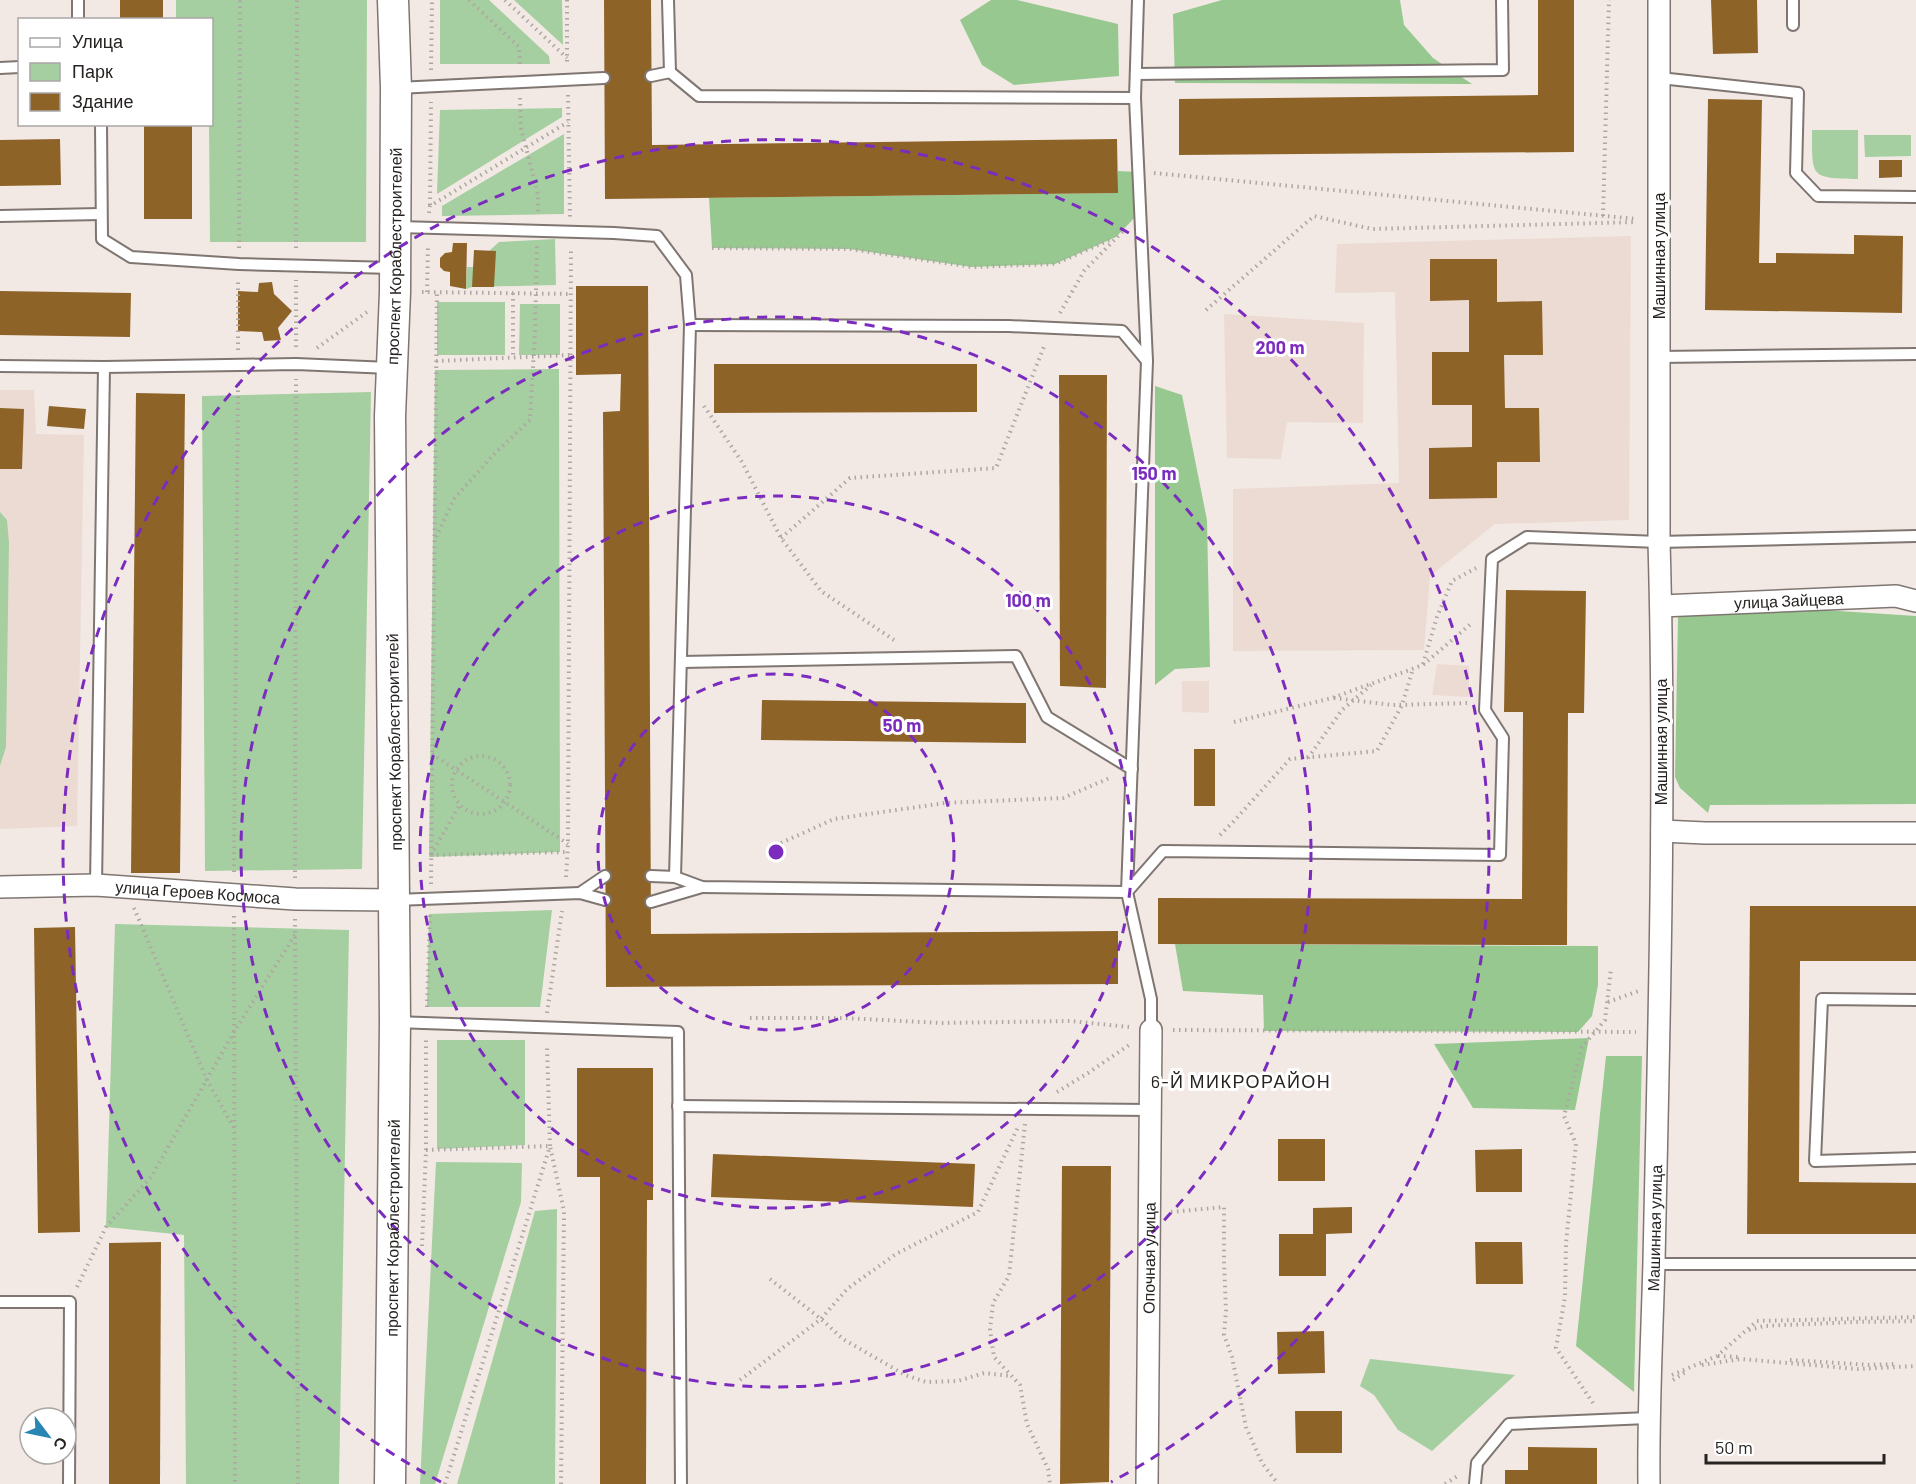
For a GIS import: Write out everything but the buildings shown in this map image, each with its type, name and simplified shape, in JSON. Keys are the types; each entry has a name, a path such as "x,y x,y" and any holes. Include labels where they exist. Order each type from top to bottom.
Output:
{"street":[{"name":"проспект Кораблестроителей","path":"390,1484 395,1022 391,368 395,280 396,88 393,0"},
{"name":"Машинная улица","path":"1649,1484 1648,1418 1660,1383 1654,1264 1662,831 1659,542 1659,0"},
{"name":"улица Зайцева","path":"1661,606 1896,596 1916,602"},
{"path":"1662,831 1916,833"},
{"name":"улица Героев Космоса","path":"0,887 96,885 295,899 395,900"},
{"name":"Опочная улица","path":"1147,1484 1151,1030"}],"lane":[{"path":"78,0 78,18"},
{"path":"668,0 670,72 699,96 1136,98"},
{"path":"1138,0 1136,98 1147,361 1127,892 1151,999 1151,1030"},
{"path":"1136,74 1503,70 1502,0"},
{"path":"1793,0 1793,25"},
{"path":"0,68 18,68"},
{"path":"651,76 670,72"},
{"path":"396,88 604,78"},
{"path":"1660,78 1798,93 1796,173 1818,196 1916,197"},
{"path":"101,126 102,239 131,257 238,264 296,265 395,280"},
{"path":"0,216 101,214"},
{"path":"395,226 657,236 686,275 690,325 689,383 675,877"},
{"path":"690,325 1009,326 1122,331 1147,361"},
{"path":"1659,357 1916,354"},
{"path":"0,366 296,364 391,368"},
{"path":"96,885 104,367"},
{"path":"651,902 702,887 1127,892 1163,851 1500,855 1503,738 1485,710 1492,559 1527,537 1659,542 1916,536"},
{"path":"681,662 1016,656 1047,717 1132,769"},
{"path":"580,893 605,876"},
{"path":"651,876 675,877 702,887"},
{"path":"395,900 580,893 605,900"},
{"path":"1916,1000 1822,999 1815,1161 1916,1158"},
{"path":"395,1022 678,1032 681,1484"},
{"path":"678,1106 1150,1110"},
{"path":"1654,1264 1916,1264"},
{"path":"0,1302 70,1302 69,1484"},
{"path":"1475,1484 1477,1463 1509,1424 1648,1418"}],"path":[{"path":"235,1484 234,895 240,0"},
{"path":"297,0 295,935 298,1484"},
{"path":"434,540 454,499 493,455 530,420 538,195 521,128 519,47 469,0"},
{"path":"505,0 567,58"},
{"path":"567,0 567,80"},
{"path":"1603,216 1609,0"},
{"path":"427,292 430,206 569,122"},
{"path":"1139,172 1658,221"},
{"path":"781,538 850,478 996,468 1052,327 1084,271 1140,212"},
{"path":"1206,310 1314,216 1372,229 1658,221"},
{"path":"712,248 849,249 984,267 1055,264 1116,237"},
{"path":"296,364 395,280 427,292 571,294"},
{"path":"437,292 426,1150 550,1146"},
{"path":"513,293 513,357"},
{"path":"436,361 570,355"},
{"path":"689,383 742,462 781,538 821,591 921,658"},
{"path":"561,1484 564,1211 550,1146 546,1007 565,894 568,852 570,388"},
{"path":"1423,665 1437,617 1452,581 1492,559"},
{"path":"1234,722 1332,698 1423,665 1490,608"},
{"path":"1217,837 1234,822 1290,759 1377,751 1402,705 1413,669"},
{"path":"1308,758 1342,710 1374,682"},
{"path":"1332,698 1402,705 1485,702"},
{"path":"432,754 568,844"},
{"path":"488,756 496,760 508,774 510,783 505,802 497,810 488,814 468,812 459,806 454,798 451,787 455,769 469,757 488,756"},
{"path":"781,843 834,819 945,803 1063,798 1132,769"},
{"path":"431,855 459,806"},
{"path":"431,855 568,852"},
{"path":"125,887 207,1080 235,1128"},
{"path":"70,1302 106,1227 151,1177 234,1032 295,935"},
{"path":"1603,1419 1556,1348 1565,1297 1566,1243 1576,1144 1564,1116 1582,1047 1605,1020 1611,969"},
{"path":"1608,1002 1642,990 1659,980"},
{"path":"750,1018 844,1018 941,1023 1071,1021 1151,1030 1658,1032"},
{"path":"740,1380 821,1319 847,1289 896,1254 978,1212 1027,1109 1088,1073 1151,1030"},
{"path":"1027,1109 1009,1276 993,1303 990,1330 994,1357 1020,1385 1028,1424 1048,1469 1050,1484"},
{"path":"445,1484 550,1146"},
{"path":"1149,1214 1224,1207 1226,1311 1224,1335 1232,1357 1246,1427 1262,1463 1278,1484"},
{"path":"771,1279 843,1339 905,1375 926,1382 958,1381 984,1372 1012,1377"},
{"path":"1660,1383 1718,1356 1757,1321 1916,1319"},
{"path":"1660,1383 1696,1366 1727,1347 1739,1336 1764,1326 1916,1319"},
{"path":"1718,1356 1870,1365 1916,1365"},
{"path":"1696,1366 1741,1359 1858,1369 1916,1365"}],"shaded area":[{"path":"1631,236 1629,520 1495,524 1430,576 1424,650 1233,651 1233,489 1399,483 1395,292 1335,293 1337,244"},
{"path":"1224,314 1364,323 1363,423 1287,422 1281,459 1227,458"},
{"path":"0,390 34,390 36,434 84,435 77,826 0,829"},
{"path":"1437,664 1469,666 1469,697 1432,695"},
{"path":"1182,681 1209,681 1209,713 1182,712"}],"green space":[{"path":"176,0 367,0 366,242 210,242 209,126 213,126 213,18 176,18"},
{"path":"440,0 489,0 549,56 550,64 440,64"},
{"path":"514,0 562,0 563,45"},
{"path":"991,0 1017,0 1118,24 1119,76 1014,85 982,65 960,20"},
{"path":"1222,0 1400,0 1404,25 1433,58 1472,84 1175,83 1173,14"},
{"path":"562,108 562,117 437,194 440,110"},
{"path":"1812,130 1858,130 1858,179 1831,178 1817,172 1812,158"},
{"path":"564,134 564,214 442,216 442,206"},
{"path":"1864,135 1911,135 1911,156 1865,157"},
{"path":"1118,171 1139,172 1140,212 1116,237 1055,264 972,267 849,249 712,248 709,198 1117,193"},
{"path":"555,239 556,285 466,289 467,267 477,267 477,262 499,242"},
{"path":"437,302 505,302 505,355 437,355"},
{"path":"520,304 560,304 560,355 519,355"},
{"path":"559,369 560,852 429,857 435,370"},
{"path":"1155,386 1182,395 1207,520 1210,667 1175,669 1155,685"},
{"path":"371,392 362,869 205,871 202,396"},
{"path":"0,512 7,520 9,543 6,747 0,766"},
{"path":"1823,610 1916,616 1916,804 1710,805 1708,813 1680,788 1675,777 1678,616"},
{"path":"552,910 540,1007 427,1007 429,914"},
{"path":"115,924 349,930 339,1484 186,1484 184,1235 106,1227"},
{"path":"1175,944 1598,946 1598,985 1592,1016 1578,1032 1264,1031 1263,995 1183,991"},
{"path":"1589,1038 1575,1110 1473,1108 1434,1044"},
{"path":"437,1040 525,1040 525,1145 437,1149"},
{"path":"1606,1056 1642,1056 1634,1392 1576,1346"},
{"path":"436,1162 522,1163 521,1202 435,1484 420,1484"},
{"path":"557,1209 555,1484 457,1484 535,1211"},
{"path":"1370,1359 1515,1375 1432,1451 1398,1430 1374,1395 1360,1386"}],"district":[{"name":"6-Й МИКРОРАЙОН","path":"1241,1082"}]}
